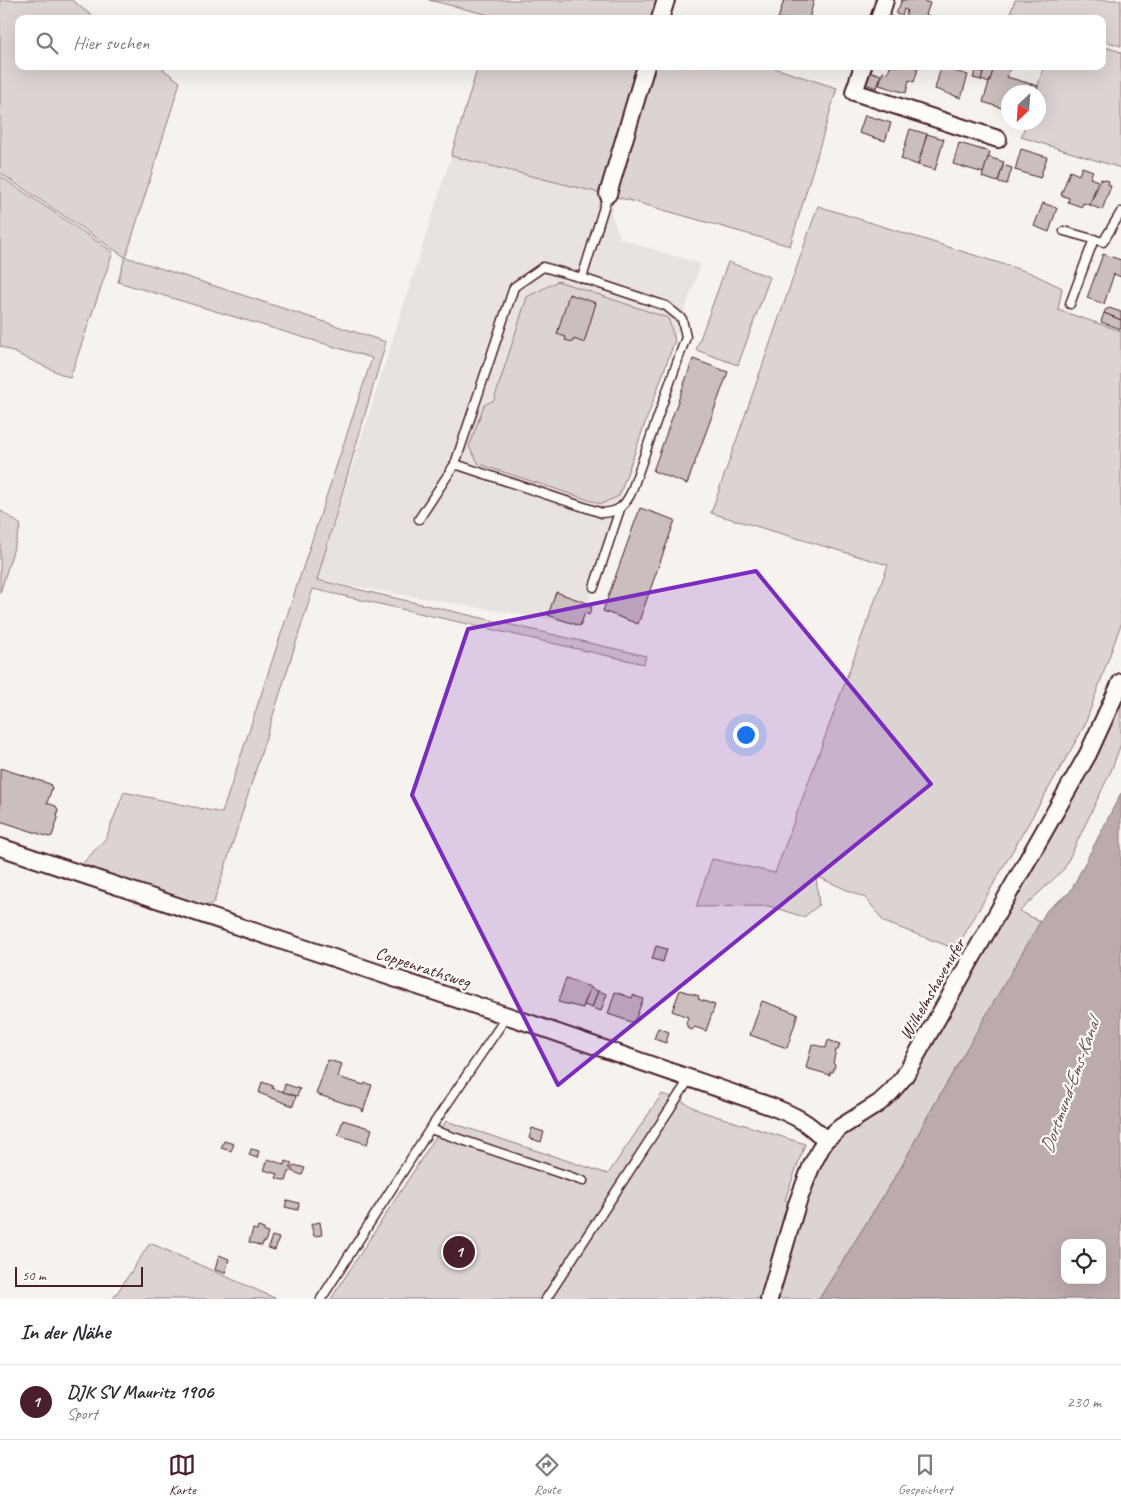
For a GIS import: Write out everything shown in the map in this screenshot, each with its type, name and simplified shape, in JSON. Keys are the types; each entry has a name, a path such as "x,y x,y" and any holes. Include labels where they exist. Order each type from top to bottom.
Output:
{"street":[{"path":"661,15 666,0"},
{"path":"880,15 885,0"},
{"path":"608,194 645,70"},
{"path":"861,70 854,92 998,139"},
{"name":"Wilhelmshavenufer","path":"769,1299 797,1204 811,1167 826,1140 841,1127 879,1103 904,1077 1088,754 1121,682"},
{"name":"Coppenrathsweg","path":"0,847 788,1112 813,1126 826,1140"}],"lane":[{"path":"582,278 608,194"},
{"path":"1064,231 1103,242 1121,212"},
{"path":"1070,304 1094,239"},
{"path":"419,519 455,464 514,286 543,268 582,278 666,306 682,319 686,337 631,493 620,509 594,587"},
{"path":"455,464 602,513 620,509"},
{"path":"321,1299 430,1129 507,1016"},
{"path":"546,1299 690,1078"},
{"path":"430,1129 583,1181"}],"highlighted area":[{"path":"756,571 931,784 558,1085 412,795 468,629"}],"shaded area":[{"path":"0,0 72,0 91,15 15,15 15,70 164,70 180,82 126,257 386,342 317,580 646,656 644,664 313,589 214,902 205,907 82,864 106,838 124,792 222,813 372,358 118,282 125,257 0,173"},
{"path":"429,0 675,0 670,15 489,15"},
{"path":"1015,0 1121,0 1121,46 1106,41 1106,15 1010,14"},
{"path":"1106,47 1121,52 1121,168 1021,137 1024,130 1046,130 1046,85 1038,85 1043,70 1106,70"},
{"path":"477,70 781,70 837,88 790,246 632,201 451,156"},
{"path":"451,156 617,196 611,214 621,239 701,264 631,465 581,625 316,580"},
{"path":"0,176 113,252 70,378 0,346"},
{"path":"818,206 1031,273 1062,288 1058,310 1121,331 1121,624 1084,727 956,949 884,922 867,899 816,876 819,905 804,917 769,906 696,907 712,859 775,873 888,565 711,513"},
{"path":"728,262 770,277 738,365 696,350"},
{"path":"558,281 668,318 675,340 619,496 601,504 479,464 469,447 484,405 494,400 527,297"},
{"path":"0,510 21,525 0,593"},
{"path":"1121,699 1121,744 1111,771 1064,869 1020,911 1041,922 926,1119 902,1166 819,1299 331,1299 446,1121 608,1174 662,1094 678,1099 700,1111 805,1144 785,1200 804,1210 818,1173 832,1146 848,1133 885,1109 898,1098 910,1083 1093,761"},
{"path":"150,1243 277,1299 113,1299"}],"water":[{"name":"Dortmund-Ems-Kanal","path":"1121,793 1121,1299 819,1299 902,1166 926,1119 1047,910 1070,892"}],"building":[{"path":"784,0 814,0 810,15 779,15"},
{"path":"902,0 920,0 930,3 926,15 906,15 907,10 904,9 902,15 896,14"},
{"path":"889,70 918,70 914,82 909,80 906,93 879,85 883,72 888,73"},
{"path":"940,70 951,70 968,75 961,98 935,89"},
{"path":"976,70 984,70 981,80 973,78"},
{"path":"984,70 993,70 989,83 981,80"},
{"path":"993,70 1010,70 1007,77 1031,84 1001,85 1001,108 983,102"},
{"path":"869,71 881,75 877,88 865,84"},
{"path":"865,115 891,123 885,141 859,133"},
{"path":"910,129 927,134 918,165 901,159"},
{"path":"927,134 944,139 935,170 918,165"},
{"path":"959,143 990,152 984,173 953,164"},
{"path":"1021,149 1047,157 1040,178 1015,170"},
{"path":"988,157 1004,162 998,182 982,177"},
{"path":"1003,165 1012,168 1007,184 998,182"},
{"path":"1082,167 1093,171 1090,178 1098,181 1090,205 1083,203 1082,207 1068,202 1069,198 1061,195 1070,171 1079,175"},
{"path":"1101,179 1109,181 1108,184 1111,186 1102,210 1090,205"},
{"path":"1043,203 1057,208 1049,232 1034,226"},
{"path":"1103,254 1121,260 1121,277 1114,274 1104,304 1087,298"},
{"path":"569,294 596,303 584,343 574,339 573,342 565,340 566,337 557,334"},
{"path":"1109,308 1121,312 1121,320 1104,313"},
{"path":"1104,313 1121,320 1121,329 1101,322"},
{"path":"693,359 728,372 687,484 653,471"},
{"path":"640,508 675,520 638,624 603,611"},
{"path":"556,592 587,603 587,606 592,607 589,615 585,613 580,626 548,615"},
{"path":"0,768 50,784 52,788 47,803 56,806 58,810 58,818 52,836 49,837 0,821"},
{"path":"656,946 667,949 663,962 652,959"},
{"path":"566,978 590,987 583,1008 558,1002"},
{"path":"590,988 598,991 592,1008 584,1005"},
{"path":"680,990 699,996 698,999 715,1005 706,1031 695,1027 692,1030 688,1028 686,1023 688,1017 672,1011"},
{"path":"598,991 607,994 601,1011 592,1008"},
{"path":"615,992 632,998 633,995 643,999 634,1023 608,1014"},
{"path":"762,1001 798,1014 787,1048 750,1035"},
{"path":"658,1028 669,1032 666,1043 654,1039"},
{"path":"828,1040 840,1044 838,1050 836,1050 833,1072 830,1072 830,1075 806,1068 812,1044 826,1048"},
{"path":"328,1060 342,1064 338,1077 364,1085 365,1083 372,1085 363,1112 363,1109 316,1094"},
{"path":"262,1082 273,1086 272,1088 296,1096 293,1106 259,1093"},
{"path":"285,1084 300,1089 297,1096 283,1092"},
{"path":"343,1120 372,1129 367,1144 338,1135"},
{"path":"532,1128 544,1132 541,1142 529,1138"},
{"path":"224,1141 234,1144 231,1151 221,1148"},
{"path":"251,1149 259,1151 257,1158 249,1155"},
{"path":"268,1159 285,1165 286,1161 292,1163 286,1181 276,1178 278,1174 264,1170"},
{"path":"294,1165 305,1168 302,1175 291,1171"},
{"path":"287,1200 299,1203 298,1210 285,1207"},
{"path":"320,1222 322,1235 314,1236 311,1224"},
{"path":"258,1227 268,1233 262,1246 249,1242 253,1229 257,1230"},
{"path":"272,1236 279,1238 275,1250 268,1248"},
{"path":"219,1255 229,1259 225,1273 215,1270"}],"place":[{"name":"DJK SV Mauritz 1906","path":"459,1252"}]}
